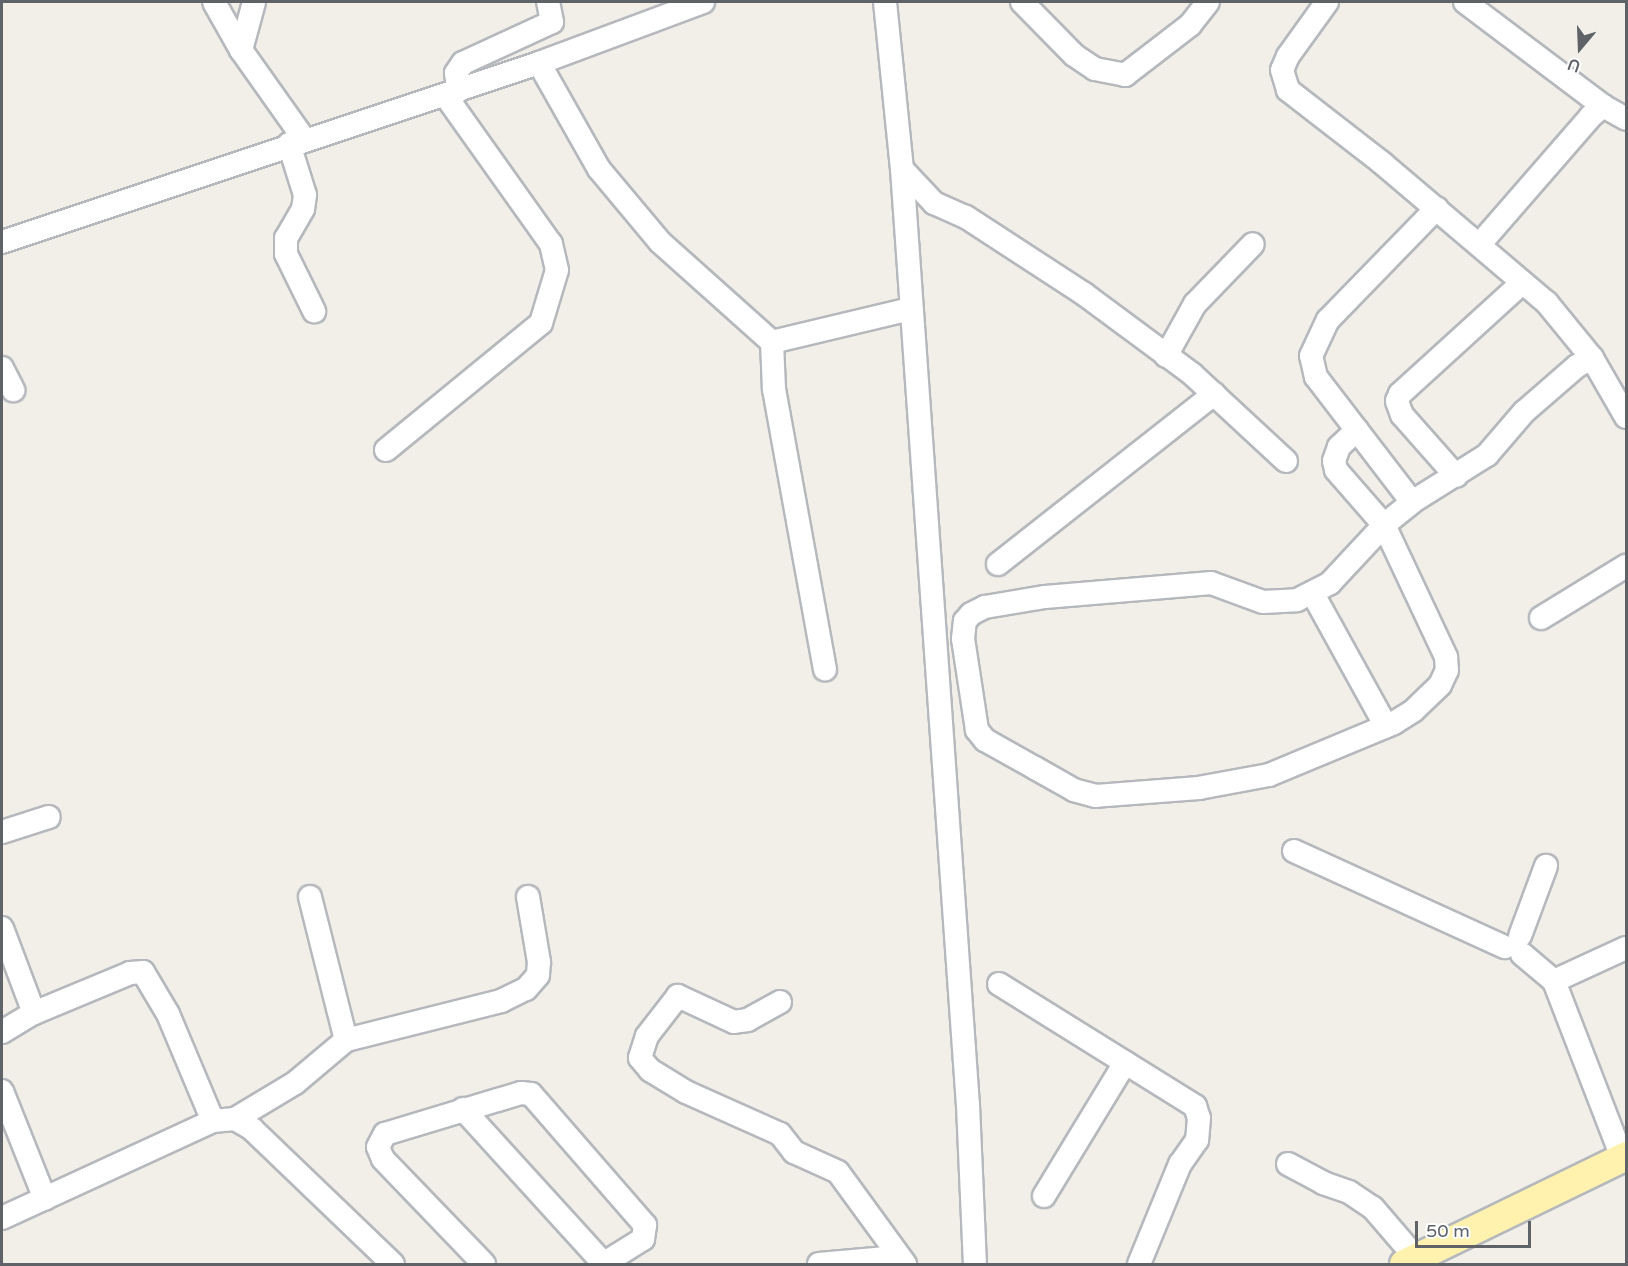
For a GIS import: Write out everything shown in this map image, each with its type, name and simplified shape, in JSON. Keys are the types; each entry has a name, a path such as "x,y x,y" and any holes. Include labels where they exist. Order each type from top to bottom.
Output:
{"main road":[{"path":"1410,1261 1624,1157"}],"street":[{"path":"214,2 296,142 305,195 303,209 286,238 286,254 315,311"},
{"path":"241,50 254,2"},
{"path":"386,450 541,323 557,270 550,244 451,93 456,73 463,63 552,22 548,2"},
{"path":"2,242 296,142 539,63 703,2"},
{"path":"885,2 902,170 967,1093 975,1264"},
{"path":"1022,2 1074,55 1095,69 1125,75 1190,25 1208,2"},
{"path":"1327,2 1287,56 1282,70 1285,84 1295,98 1437,208 1547,303 1592,358 1626,417"},
{"path":"1465,2 1604,106 1626,119"},
{"path":"539,63 599,168 660,243 772,342 774,389 825,669"},
{"path":"1479,245 1604,106"},
{"path":"902,170 934,203 966,217 1084,294 1166,356 1214,394 1286,461"},
{"path":"1412,502 1316,377 1311,356 1316,340 1328,320 1437,208"},
{"path":"1166,356 1195,304 1253,244"},
{"path":"1456,476 1402,415 1397,401 1400,393 1522,283"},
{"path":"772,342 911,309"},
{"path":"1358,430 1339,447 1335,466 1384,525 1438,634 1448,670 1426,699 1403,718 1269,775 1236,783 1096,796 1074,790 985,740 976,730 965,671 963,630 971,614 985,607 1045,597 1211,583 1263,602 1282,603 1313,594 1330,583 1384,525 1412,502 1487,455 1524,412 1560,380 1592,358"},
{"path":"2,368 13,390"},
{"path":"998,564 1214,394"},
{"path":"1541,618 1626,566"},
{"path":"1313,594 1386,726"},
{"path":"2,832 49,817"},
{"path":"1294,851 1516,946 1554,981 1624,1157"},
{"path":"1516,946 1546,866"},
{"path":"310,897 346,1040"},
{"path":"2,1218 224,1120 295,1083 346,1040 501,1001 526,989 538,975 540,962 528,897"},
{"path":"2,928 34,1013"},
{"path":"1554,981 1626,948"},
{"path":"2,1032 34,1013 130,973 145,974 224,1120 252,1129 393,1264"},
{"path":"999,984 1195,1106 1199,1118 1197,1140 1180,1164 1139,1264"},
{"path":"780,1002 748,1020 734,1022 678,996 647,1036 640,1059 650,1070 686,1092 780,1134 794,1152 838,1172 901,1261"},
{"path":"1044,1196 1125,1063"},
{"path":"2,1091 45,1199"},
{"path":"463,1109 604,1264 643,1239 645,1225 531,1095 514,1093 463,1109 385,1134 378,1147 383,1159 484,1264"},
{"path":"1288,1164 1323,1183 1349,1192 1373,1208 1410,1261"},
{"path":"819,1264 901,1261"}]}
